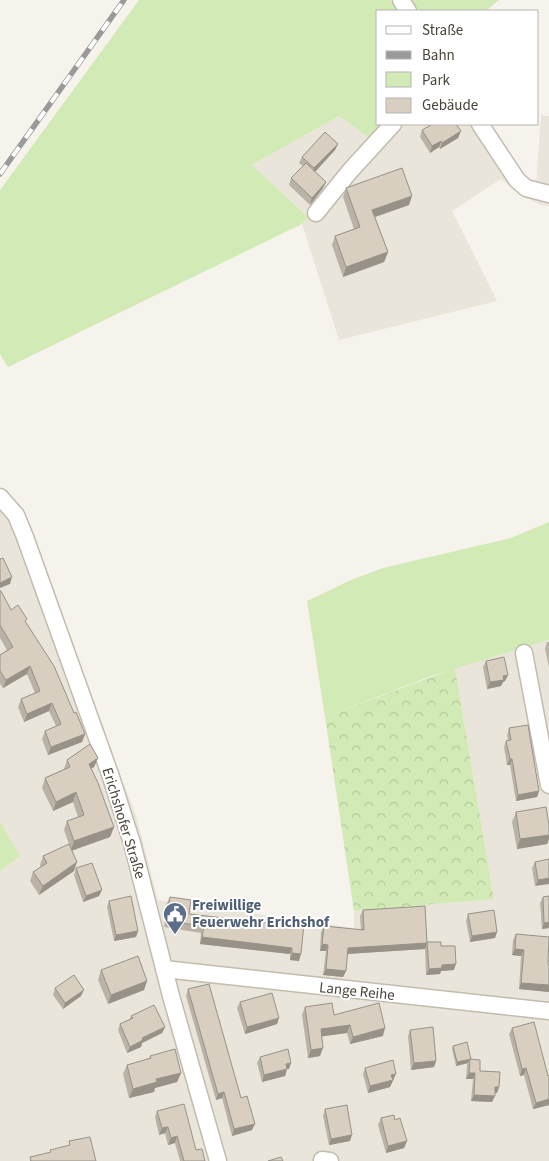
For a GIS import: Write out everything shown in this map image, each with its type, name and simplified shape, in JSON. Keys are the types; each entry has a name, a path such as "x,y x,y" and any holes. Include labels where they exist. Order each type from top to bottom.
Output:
{"street":[{"path":"316,213 350,171 392,125"},
{"path":"481,125 517,180 526,188 549,194"},
{"name":"Erichshofer Straße","path":"0,498 16,515 25,536 110,774 132,843 164,969 218,1161"},
{"path":"524,653 549,785"},
{"name":"Lange Reihe","path":"164,969 549,1011"}],"shaded area":[{"path":"541,115 549,116 549,206 541,205 519,194 501,179 452,211 497,301 339,340 302,224 308,217 252,165 339,116 371,139 384,125 491,125 522,175 536,186"},
{"path":"0,490 75,662 136,815 158,900 354,928 354,911 494,899 455,668 549,640 549,1161 0,1161 0,871 20,856 0,821"}],"green space":[{"path":"139,0 390,0 397,10 376,10 376,125 384,125 371,139 339,116 252,165 308,217 302,224 8,367 0,354 0,190"},
{"path":"411,0 499,0 487,10 418,10"},
{"path":"549,522 549,640 434,675 325,717 307,601 351,580 383,568 511,538"},
{"path":"455,668 494,899 354,911 325,717"},
{"path":"0,821 20,856 0,871"}],"building":[{"path":"431,125 457,125 461,131 442,143 441,141 432,146 422,130"},
{"path":"325,132 338,144 314,168 302,157"},
{"path":"306,163 326,182 312,198 291,178"},
{"path":"402,168 412,196 372,210 388,252 346,267 335,236 360,227 346,188"},
{"path":"3,558 12,577 0,583 0,559"},
{"path":"0,591 11,610 18,605 27,619 25,621 54,666 85,734 51,747 45,731 61,724 52,703 27,714 21,699 40,691 30,666 6,680 0,671 0,655 13,647 0,625"},
{"path":"504,657 508,675 503,676 504,680 490,682 486,661"},
{"path":"528,725 539,791 518,795 512,759 510,759 506,741 511,740 509,728"},
{"path":"90,744 98,758 89,764 114,827 74,841 67,821 84,815 76,792 56,802 45,778 70,767 67,760"},
{"path":"546,807 549,835 520,839 516,812"},
{"path":"69,844 77,862 43,886 33,872 47,863 43,856"},
{"path":"549,859 549,878 538,880 535,862"},
{"path":"92,863 102,890 86,896 76,868"},
{"path":"131,896 138,931 116,935 109,901"},
{"path":"549,896 549,922 544,923 543,897"},
{"path":"170,897 191,900 189,914 294,926 294,922 304,923 301,954 292,953 292,948 202,937 204,926 166,921"},
{"path":"425,906 427,943 348,948 346,971 326,969 328,945 322,944 324,926 364,930 363,910"},
{"path":"494,910 497,932 472,936 468,914"},
{"path":"516,934 549,937 549,985 521,983 524,950 515,949"},
{"path":"427,942 441,942 441,946 455,946 456,964 442,965 442,968 429,969"},
{"path":"138,956 147,981 111,995 101,970"},
{"path":"74,975 84,990 65,1003 55,988"},
{"path":"209,984 241,1098 247,1096 255,1124 234,1129 224,1092 218,1094 188,989"},
{"path":"272,993 279,1018 247,1027 240,1002"},
{"path":"332,1003 334,1015 379,1003 385,1028 353,1037 350,1025 321,1029 323,1048 311,1050 305,1007"},
{"path":"154,1005 165,1027 142,1038 143,1040 130,1047 120,1024 133,1018 131,1016"},
{"path":"534,1022 549,1075 549,1099 536,1103 526,1068 522,1069 512,1028"},
{"path":"433,1027 436,1061 414,1063 410,1030"},
{"path":"467,1042 471,1059 457,1062 453,1046"},
{"path":"175,1049 181,1073 156,1079 157,1082 133,1089 127,1065"},
{"path":"288,1049 291,1063 286,1064 287,1069 264,1075 260,1057"},
{"path":"470,1059 480,1060 480,1071 500,1072 499,1087 495,1087 495,1096 474,1095 475,1073 469,1073"},
{"path":"393,1060 396,1074 391,1075 393,1080 370,1086 365,1068"},
{"path":"184,1104 196,1150 202,1149 205,1161 184,1161 177,1136 171,1138 168,1127 162,1128 157,1111"},
{"path":"347,1105 352,1135 331,1139 325,1109"},
{"path":"394,1115 395,1120 400,1118 407,1141 388,1146 381,1118"},
{"path":"90,1137 96,1161 31,1161 30,1157 70,1145 69,1141"},
{"path":"281,1157 283,1161 268,1161"}],"railway":[{"path":"0,174 124,0"}],"place":[{"name":"Freiwillige Feuerwehr Erichshof","path":"175,935"}]}
